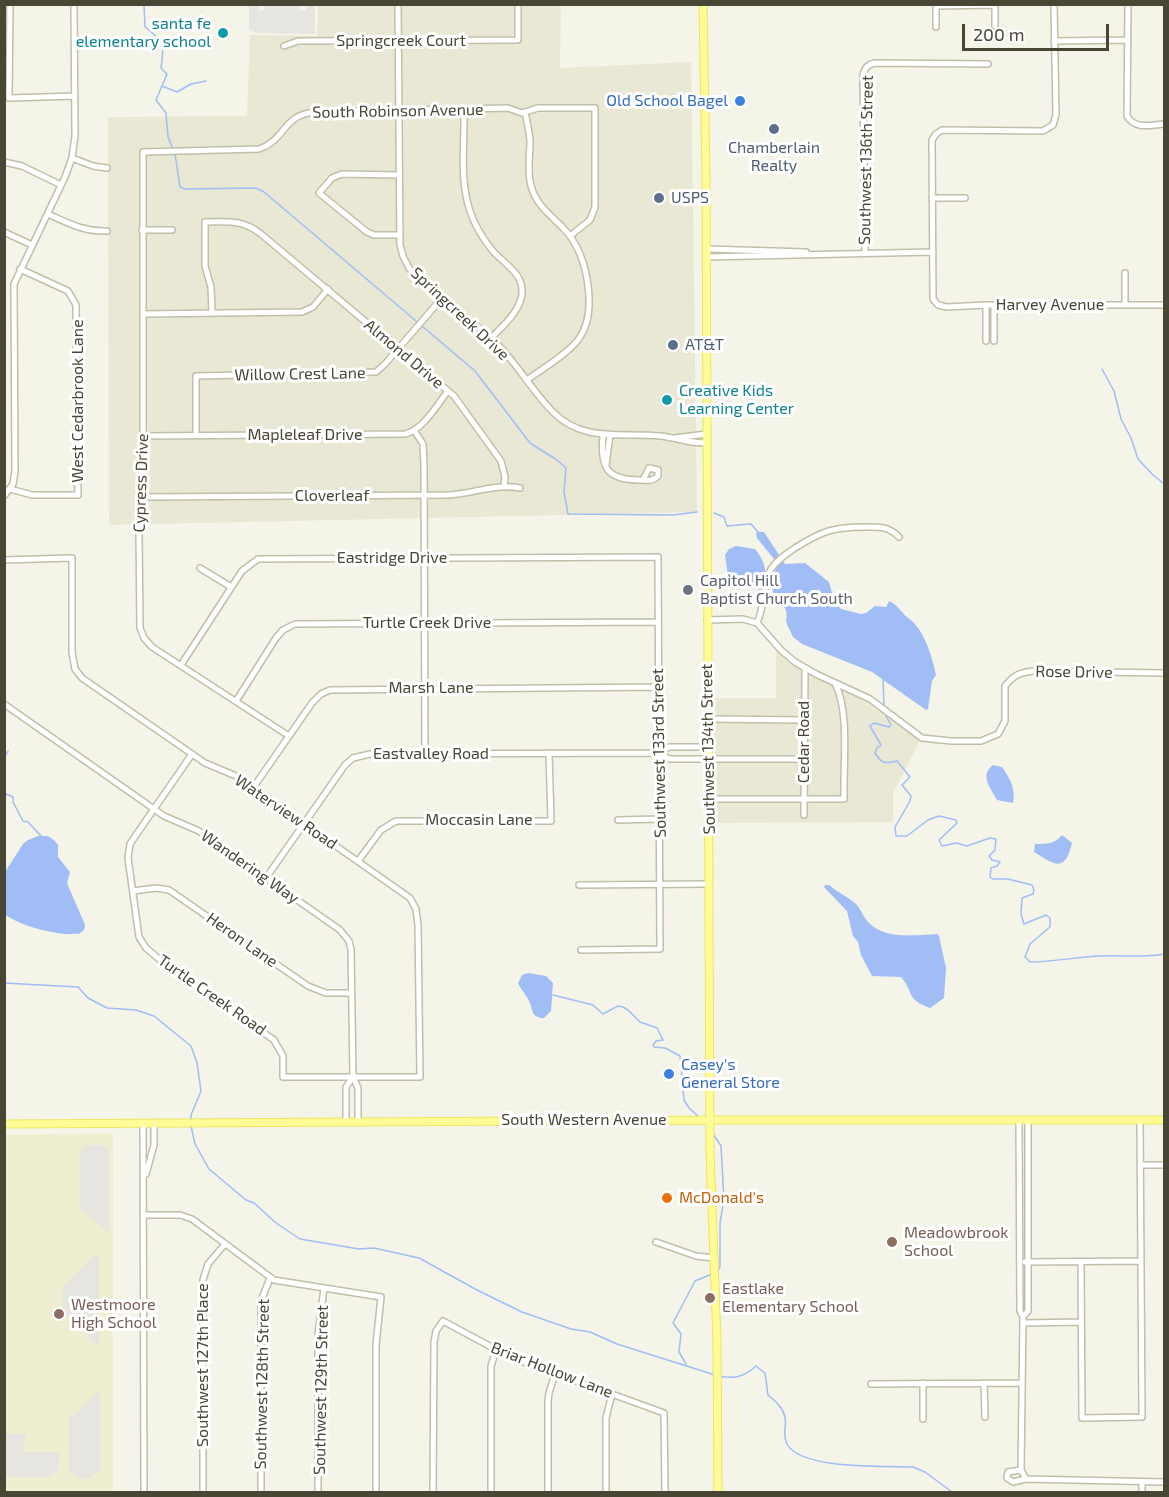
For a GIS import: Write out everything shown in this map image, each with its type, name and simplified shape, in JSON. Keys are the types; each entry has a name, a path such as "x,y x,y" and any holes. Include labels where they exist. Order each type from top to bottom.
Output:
{"main road":[{"name":"Southwest 134th Street","path":"703,4 710,1120 718,1492"},
{"name":"South Western Avenue","path":"4,1124 1164,1120"}],"street":[{"path":"10,4 7,46 9,98 75,96"},
{"path":"4,496 10,489 15,471 13,290 20,269 62,185 72,158 75,136 74,4"},
{"name":"Springcreek Drive","path":"398,4 399,235 400,250 409,268 491,338 558,417 583,431 603,435 656,435 684,442 706,443"},
{"name":"Springcreek Court","path":"284,46 298,41 518,40 518,4"},
{"path":"706,253 933,252 931,145 936,134 947,130 1043,131 1053,125 1056,115 1054,4"},
{"path":"1128,4 1127,111 1131,122 1141,126 1164,124"},
{"path":"936,27 936,5 994,5 995,26"},
{"path":"1054,40 1128,40"},
{"name":"Southwest 136th Street","path":"865,253 863,76 867,67 875,63 988,64"},
{"name":"South Robinson Avenue","path":"142,152 260,149 274,141 290,121 304,113 508,108 525,112 546,108 595,108 595,207 590,220 570,236"},
{"path":"464,109 465,189 472,216 490,248 518,276 523,290 518,306 491,338"},
{"path":"525,112 529,128 532,191 540,205 570,236 579,252 587,278 586,323 582,333 574,344 527,380"},
{"name":"Cypress Drive","path":"142,152 143,497 139,532 140,628 149,644 289,736"},
{"path":"72,158 93,166 107,168"},
{"path":"4,162 22,166 62,185"},
{"path":"399,175 342,174 332,178 319,193 367,232 374,235 399,235"},
{"path":"932,198 965,198"},
{"path":"48,214 82,229 108,231"},
{"name":"Almond Drive","path":"212,313 211,287 205,266 205,222 247,224 459,400 501,461 505,477 504,486"},
{"path":"142,230 172,230"},
{"path":"4,232 32,245"},
{"name":"Harvey Avenue","path":"933,252 932,296 940,307 1164,305"},
{"name":"West Cedarbrook Lane","path":"10,489 32,495 78,495 76,305 68,291 20,269"},
{"path":"1125,273 1125,305"},
{"path":"142,314 302,312 313,307 328,289"},
{"name":"Willow Crest Lane","path":"196,435 196,376 369,374 380,369 442,298"},
{"path":"986,305 986,340"},
{"path":"994,306 994,341"},
{"path":"986,329 994,329"},
{"path":"425,754 424,449 414,430 448,391"},
{"name":"Mapleleaf Drive","path":"143,436 400,434 414,430"},
{"name":"Springcreek Drive","path":"673,438 706,434"},
{"path":"603,435 602,457 612,475 617,478 643,480"},
{"path":"606,465 610,435"},
{"name":"Cloverleaf","path":"143,497 454,495 482,489 500,489 504,486 520,488"},
{"path":"758,623 768,574 782,557 816,534 844,527 883,527 899,537"},
{"name":"Eastridge Drive","path":"181,665 246,566 258,559 658,557"},
{"name":"Southwest 133rd Street","path":"581,951 660,949 658,557"},
{"name":"Waterview Road","path":"4,560 72,558 72,652 75,669 86,681 210,766 236,776 410,898 416,909 418,925 420,1077 352,1077"},
{"path":"200,568 231,587"},
{"path":"707,620 743,619 758,623 781,650 805,668 835,683 843,707 844,799 708,799"},
{"name":"Turtle Creek Drive","path":"236,701 276,638 283,630 291,626 309,623 658,622"},
{"name":"Cedar Road","path":"804,815 805,668"},
{"name":"Rose Drive","path":"835,683 870,699 922,738 981,741 995,736 1002,730 1005,721 1005,686 1019,673 1034,671 1164,673"},
{"name":"Marsh Lane","path":"253,788 316,698 330,690 658,687"},
{"name":"Wandering Way","path":"4,704 154,809 170,819 199,831 333,924 346,936 351,950 352,1077 358,1088 358,1122"},
{"path":"708,719 804,720"},
{"name":"Eastvalley Road","path":"266,878 345,765 353,758 370,754 659,753 669,747 708,747"},
{"name":"Moccasin Lane","path":"358,861 381,830 396,821 551,821 549,753"},
{"name":"Eastvalley Road","path":"659,753 669,759 804,759"},
{"name":"Turtle Creek Road","path":"192,754 132,841 129,849 128,858 139,938 146,948 274,1040 283,1056 283,1077 352,1077"},
{"path":"618,820 660,819"},
{"path":"579,885 710,884"},
{"name":"Heron Lane","path":"133,891 156,888 169,890 308,986 326,993 352,993"},
{"name":"Wandering Way","path":"346,1122 346,1087 352,1077"},
{"path":"1023,1320 1028,1311 1028,1198 1024,1120"},
{"path":"1024,1120 1020,1198 1020,1311 1023,1320 1021,1470 1026,1479"},
{"path":"1080,1262 1082,1418 1142,1417 1140,1120"},
{"path":"143,1123 144,1492"},
{"path":"144,1178 154,1145 154,1123"},
{"path":"1140,1165 1164,1165"},
{"path":"1020,1198 1028,1198"},
{"path":"144,1215 188,1217 270,1278 381,1297 376,1345 376,1492"},
{"path":"656,1242 696,1256 714,1258"},
{"name":"Southwest 127th Place","path":"203,1492 203,1280 208,1264 225,1244"},
{"path":"1020,1262 1140,1261"},
{"name":"Southwest 128th Street","path":"261,1492 261,1301 270,1278"},
{"name":"Southwest 129th Street","path":"318,1492 318,1335 324,1288"},
{"name":"Briar Hollow Lane","path":"433,1492 434,1342 436,1331 442,1320 496,1350 664,1413 665,1492"},
{"path":"1023,1320 1081,1322"},
{"path":"491,1492 491,1366 496,1350"},
{"path":"548,1492 549,1393 555,1374"},
{"path":"924,1383 924,1419"},
{"path":"984,1383 985,1417"},
{"path":"871,1384 1021,1383"},
{"path":"606,1492 606,1418 612,1394"},
{"path":"1021,1470 1008,1472 1006,1478 1013,1482 1026,1479 1164,1482"},
{"path":"1142,1482 1142,1492"}],"shaded area":[{"path":"249,5 262,5 258,6 260,11 264,10 265,6 300,6 300,10 304,11 307,5 315,5 315,34 257,33 249,29"},
{"path":"318,5 561,5 560,68 691,62 697,512 109,525 108,117 247,116 250,35 317,36"},
{"path":"776,650 797,667 818,679 857,696 920,740 893,793 893,822 715,823 714,698 776,698"},
{"name":"Westmoore High School","path":"113,1133 113,1492 5,1492 4,1135"},
{"path":"84,1145 105,1145 105,1148 109,1149 109,1231 106,1231 80,1209 80,1149 84,1148"},
{"path":"96,1255 99,1255 99,1344 95,1344 63,1313 63,1286"},
{"path":"96,1393 100,1393 100,1472 96,1472 88,1479 79,1479 73,1472 69,1472 69,1416 74,1416"},
{"path":"4,1434 27,1434 22,1452 59,1452 59,1468 54,1473 50,1473 50,1477 5,1477"}],"water":[{"path":"764,532 785,564 805,563 829,582 834,600 841,609 861,614 875,606 886,607 889,601 914,623 925,640 936,675 932,681 928,709 926,710 872,672 802,644 793,637 786,622 785,608 774,594 772,587 778,564 757,538 756,533"},
{"path":"736,546 755,549 761,558 765,569 765,579 760,590 744,586 728,576 725,555 729,549"},
{"path":"993,765 1002,767 1008,775 1013,789 1013,803 997,800 989,787 987,773"},
{"path":"1062,835 1072,843 1066,859 1062,862 1053,863 1034,852 1035,844 1053,842"},
{"path":"38,836 48,836 55,841 58,845 58,857 70,872 67,883 85,925 84,930 79,934 41,930 5,915 5,872 23,844"},
{"path":"829,885 853,901 869,923 884,932 901,935 937,934 946,968 944,998 930,1008 917,1002 901,977 872,976 861,955 858,942 853,936 847,911 824,887"},
{"path":"528,973 546,976 553,983 551,1011 544,1018 535,1015 518,983 522,975"}],"waterway":[{"path":"144,4 145,27 160,40 163,48 161,68 167,74 156,100 166,113 168,137 173,149"},
{"path":"162,86 177,92 191,84 206,81"},
{"path":"175,154 180,187 185,189 256,188 264,192 475,371 530,443 566,468 564,492 568,514 673,515 697,512"},
{"path":"1102,369 1114,391 1121,419 1138,459 1164,484"},
{"path":"714,513 724,517 727,526 751,524 758,532"},
{"path":"883,680 884,706"},
{"path":"885,714 891,725 889,727 874,723 870,726 881,745 875,753 884,762 897,761 910,777 902,785 911,796 895,827 896,836 907,836 928,820 939,816 956,820 957,823 939,840 942,846 956,843 967,846 990,838 996,839 995,850 989,856 992,860 1000,862 991,868 990,877 1032,885 1033,894 1022,898 1021,914 1024,924 1046,915 1050,918 1050,927 1030,944 1025,957 1030,962 1099,956 1164,954"},
{"path":"4,758 8,751"},
{"path":"4,793 13,797 13,802 23,821 28,822 41,836"},
{"path":"4,983 78,987 88,998 107,1008 136,1010 154,1016 191,1046 197,1063 201,1091 191,1115 191,1121"},
{"path":"553,995 593,1005 603,1014 618,1006 623,1007 640,1022 657,1028 663,1040 656,1041 653,1045 680,1056 684,1100 699,1117"},
{"path":"191,1126 195,1144 209,1169 246,1200 254,1203 276,1223 300,1239 359,1249 374,1248 419,1258 522,1312 571,1329 590,1332 617,1344 715,1375"},
{"path":"714,1135 721,1146 724,1200 720,1223 720,1267 718,1271"},
{"path":"686,1364 679,1352 681,1334 673,1323 695,1281 712,1274"},
{"path":"719,1376 739,1376 756,1366 765,1373 768,1395 784,1413 787,1444 795,1452 809,1458 845,1465 913,1467 925,1472 952,1492"}],"place":[{"name":"santa fe elementary school","path":"223,33"},
{"name":"Old School Bagel","path":"740,101"},
{"name":"Chamberlain Realty","path":"774,129"},
{"name":"USPS","path":"659,198"},
{"name":"AT&T","path":"673,345"},
{"name":"Creative Kids Learning Center","path":"667,400"},
{"name":"Capitol Hill Baptist Church South","path":"688,590"},
{"name":"Casey's General Store","path":"669,1074"},
{"name":"McDonald's","path":"667,1198"},
{"name":"Meadowbrook School","path":"892,1242"},
{"name":"Eastlake Elementary School","path":"710,1298"},
{"name":"Westmoore High School","path":"59,1314"}]}
